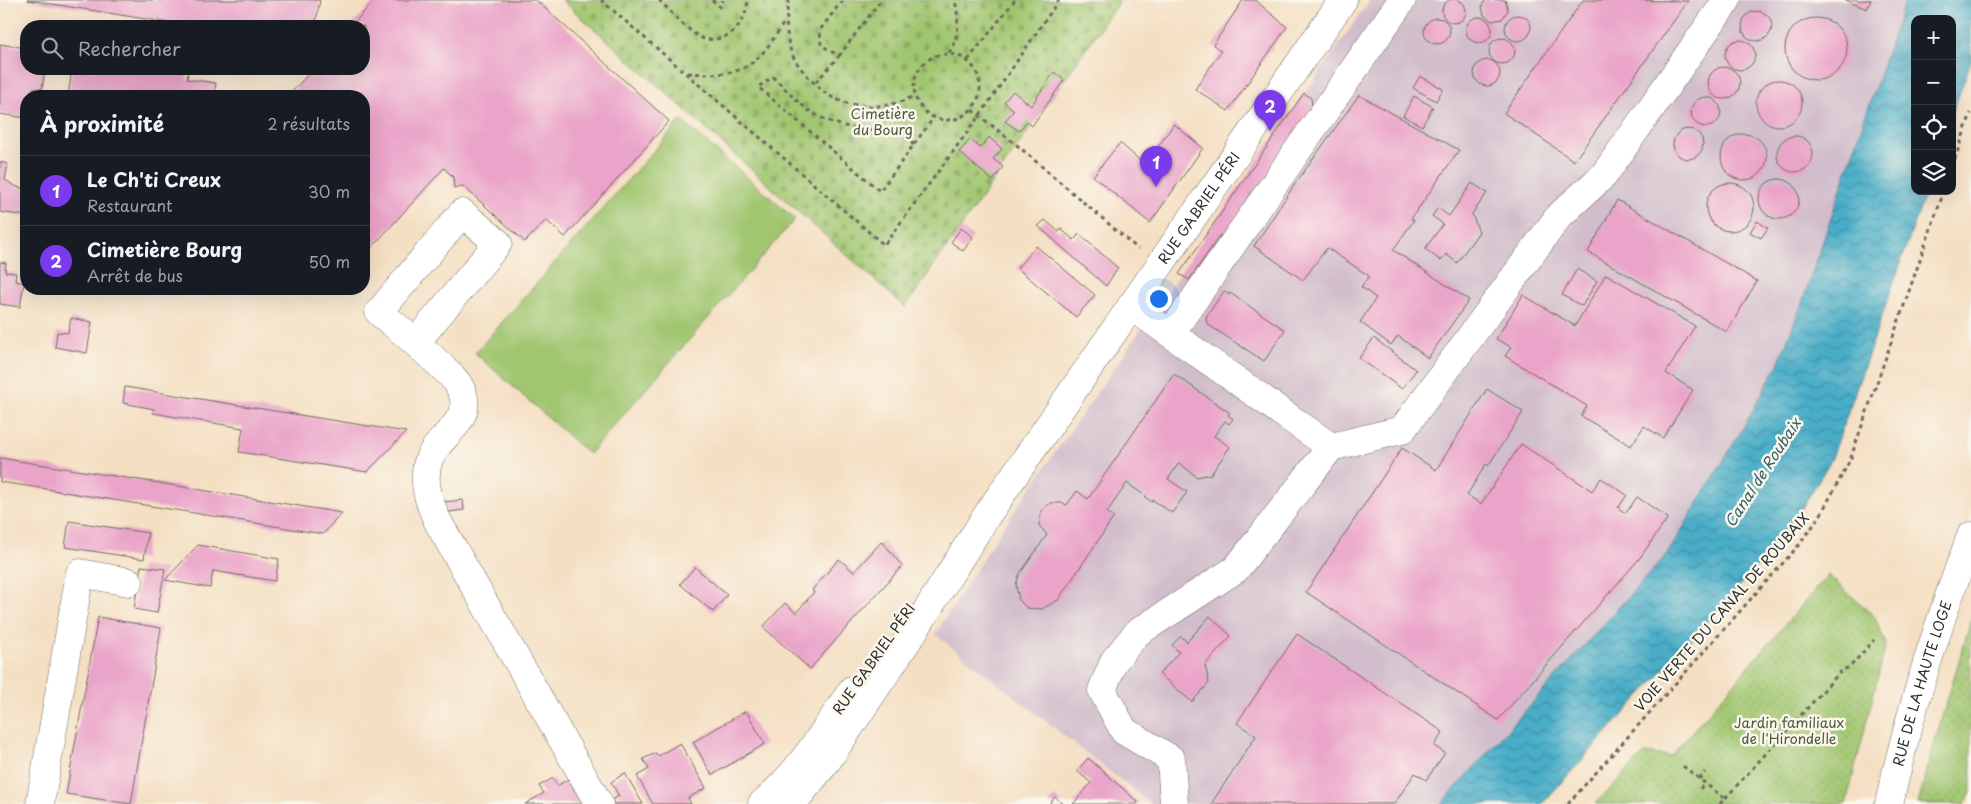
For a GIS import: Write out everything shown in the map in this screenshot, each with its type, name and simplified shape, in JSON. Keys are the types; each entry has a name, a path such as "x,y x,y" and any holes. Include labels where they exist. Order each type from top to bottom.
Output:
{"main road":[{"name":"RUE GABRIEL PÉRI","path":"792,804 827,761 912,634 987,515 1343,0"},
{"path":"1171,333 1402,0"},
{"path":"1174,804 1171,759 1124,731 1102,690 1114,661 1137,633 1236,570 1331,447 1402,430 1559,216 1604,175 1727,0"},
{"path":"416,342 498,243 462,213 379,312 416,342 458,384 464,402 461,419 436,448 426,471 426,482 432,508 600,804"},
{"path":"1131,306 1331,447"},
{"name":"RUE GABRIEL PÉRI","path":"762,804 773,795 800,763 928,585 987,515"},
{"name":"RUE DE LA HAUTE LOGE","path":"1888,804 1918,691 1947,600 1971,536"},
{"path":"40,804 80,573 129,582"}],"path":[{"path":"601,0 884,245 980,115 1059,0"},
{"path":"659,0 696,34 705,39 720,38 732,33 741,23 747,10 748,0"},
{"path":"712,0 720,7 723,0"},
{"path":"789,0 786,20 788,42 796,62 827,94 855,106 885,106 915,95"},
{"path":"839,56 821,45 820,30 844,0"},
{"path":"816,82 839,56 881,0"},
{"path":"949,53 955,44 958,34 958,13 955,0"},
{"path":"968,60 1015,0"},
{"path":"687,73 728,74 749,66 770,45 786,20"},
{"path":"949,53 968,60 976,69 980,80 978,100 972,110 954,120 946,120 930,115 921,108 915,95 914,81 920,68 934,56 949,53"},
{"path":"914,145 896,130 876,131 835,124 812,113 773,77 758,87 880,191 914,145 934,117"},
{"path":"972,110 1160,266"},
{"path":"1956,156 1971,113"},
{"name":"VOIE VERTE DU CANAL DE ROUBAIX","path":"1568,804 1799,545 1820,516 1846,467 1860,433 1943,195"},
{"path":"1720,804 1842,669 1849,668 1874,640"},
{"path":"1683,766 1725,799"},
{"path":"1699,779 1705,772"},
{"path":"1700,789 1704,783"}],"shaded area":[{"path":"1370,0 1905,0 1802,303 1778,364 1746,423 1668,553 1441,804 1151,804 935,634 998,535"}],"green space":[{"name":"Cimetière du Bourg","path":"562,0 1120,0 905,307"},
{"path":"681,120 795,219 589,454 475,353"},
{"name":"Jardin familiaux de l'Hirondelle","path":"1828,575 1875,617 1886,644 1846,804 1595,804 1645,753 1671,756"},
{"path":"1971,621 1971,792 1965,804 1918,804 1936,737"}],"water":[{"name":"Canal de Roubaix","path":"1905,0 1971,0 1971,61 1956,103 1956,15 1911,15 1911,195 1925,195 1832,458 1792,525 1731,596 1542,804 1441,804 1668,553 1746,423 1778,364 1802,303"}],"building":[{"path":"1454,-1 1463,2 1466,11 1463,20 1454,23 1445,20 1442,11 1445,2"},
{"path":"27,0 320,0 316,20 152,20"},
{"path":"375,0 536,0 669,121 565,237 546,220 525,242 463,186 454,188 453,177 444,168 370,249 370,90 294,90 307,75 370,75 370,20 357,20"},
{"path":"1243,0 1255,0 1287,27 1228,111 1195,89 1221,51 1213,45"},
{"path":"1485,0 1505,0 1508,10 1502,19 1492,21 1484,15 1482,7"},
{"path":"1583,0 1688,1 1574,161 1504,113"},
{"path":"1844,0 1871,0 1867,9"},
{"path":"1757,11 1768,15 1772,26 1768,37 1757,41 1746,37 1742,26 1746,15"},
{"path":"1518,15 1527,19 1531,28 1527,37 1518,41 1509,37 1505,28 1509,19"},
{"path":"1479,17 1488,21 1492,30 1488,39 1479,43 1470,39 1466,30 1470,21"},
{"path":"1437,18 1446,22 1450,31 1446,40 1437,44 1428,40 1424,31 1428,22"},
{"path":"1810,18 1822,18 1838,27 1845,37 1847,49 1845,61 1838,71 1822,80 1810,80 1799,75 1790,66 1785,55 1785,43 1790,32 1799,23"},
{"path":"1502,38 1511,42 1515,51 1511,60 1502,64 1493,60 1489,51 1493,42"},
{"path":"1740,40 1751,44 1755,55 1751,66 1740,70 1729,66 1725,55 1729,44"},
{"path":"0,44 20,47 20,75 44,75 42,89 20,90 20,117 0,114"},
{"path":"1487,60 1496,64 1500,73 1496,82 1487,86 1478,82 1474,73 1478,64"},
{"path":"1724,67 1735,72 1740,83 1735,94 1724,99 1713,94 1708,83 1713,72"},
{"path":"1054,72 1064,80 1032,126 1027,121 1019,131 1005,121 1014,110 1004,102 1013,91 1031,106"},
{"path":"71,75 188,75 187,79 216,83 215,90 69,90"},
{"path":"1420,76 1443,89 1436,101 1413,88"},
{"path":"1784,80 1796,86 1801,94 1801,112 1796,120 1788,125 1774,126 1762,120 1757,112 1756,98 1762,86 1770,81"},
{"path":"1304,93 1311,98 1313,113 1222,237 1220,235 1189,280 1179,274"},
{"path":"1359,95 1459,150 1411,219 1414,220 1393,250 1469,300 1428,358 1398,336 1391,345 1360,322 1376,298 1361,287 1369,276 1327,248 1303,280 1254,246 1295,184"},
{"path":"1414,96 1433,107 1422,126 1403,116"},
{"path":"1706,97 1717,101 1721,112 1717,123 1706,127 1695,123 1691,112 1695,101"},
{"path":"1174,124 1203,148 1150,223 1093,176 1120,143 1145,165"},
{"path":"1688,129 1699,133 1703,144 1699,155 1688,159 1677,155 1673,144 1677,133"},
{"path":"1739,134 1749,134 1761,140 1766,148 1766,166 1761,174 1753,179 1739,180 1731,177 1724,170 1721,162 1721,152 1724,144 1731,137"},
{"path":"1795,136 1802,137 1808,141 1812,147 1812,161 1808,167 1802,171 1795,172 1788,171 1782,167 1778,161 1777,154 1778,147 1782,141 1788,137"},
{"path":"989,137 1002,149 993,159 1003,167 993,181 959,152 970,139 980,148"},
{"path":"0,162 8,164 5,180 20,188 20,215 0,212"},
{"path":"1775,179 1783,179 1790,182 1796,188 1799,199 1796,210 1790,216 1783,219 1775,219 1768,216 1762,210 1759,203 1759,195 1762,188 1768,182"},
{"path":"1472,183 1487,193 1472,214 1479,232 1457,263 1446,254 1441,261 1425,249 1443,224 1432,216 1438,208 1449,216"},
{"path":"1730,183 1739,185 1747,190 1752,198 1754,207 1752,216 1747,224 1739,229 1730,231 1721,229 1713,224 1708,216 1706,207 1708,198 1713,190 1721,185"},
{"path":"1617,200 1757,281 1727,332 1588,252"},
{"path":"1045,220 1059,232 1061,229 1074,240 1079,234 1118,268 1106,286 1038,226"},
{"path":"1757,221 1768,228 1761,238 1750,232"},
{"path":"961,228 973,237 963,251 951,242"},
{"path":"1036,246 1095,295 1076,317 1017,268"},
{"path":"0,262 6,263 5,272 16,273 15,281 20,282 20,295 22,295 20,307 0,304"},
{"path":"1577,269 1597,281 1582,306 1562,295"},
{"path":"1606,274 1695,326 1666,373 1693,390 1663,438 1644,426 1631,446 1581,416 1587,406 1505,356 1511,347 1496,339 1523,295 1575,326"},
{"path":"1224,291 1229,295 1230,293 1285,330 1264,361 1207,324 1206,317"},
{"path":"71,318 92,322 87,353 55,347 57,332 68,333"},
{"path":"1374,338 1416,370 1402,389 1359,358"},
{"path":"1174,374 1230,413 1228,415 1233,419 1229,424 1225,421 1214,436 1230,447 1211,474 1197,477 1179,463 1168,479 1187,492 1172,513 1153,500 1152,502 1146,498 1127,483 1107,512 1114,517 1058,600 1042,609 1027,608 1019,600 1016,585 1019,575 1047,535 1039,525 1041,512 1051,503 1067,505 1077,491 1088,499"},
{"path":"125,387 406,432 367,472 239,452 243,428 153,413 154,409 123,403"},
{"path":"1487,389 1523,412 1488,466 1486,464 1467,495 1481,504 1521,444 1592,491 1601,478 1627,495 1618,508 1626,513 1637,497 1668,518 1639,559 1498,720 1306,592 1402,448 1436,470"},
{"path":"0,458 342,513 323,534 0,482"},
{"path":"463,500 464,510 448,512 443,502"},
{"path":"69,521 148,533 144,559 65,547"},
{"path":"882,541 902,566 810,669 763,627 785,603 796,613 814,592 812,590 839,559 854,572"},
{"path":"198,545 279,559 275,581 213,571 210,588 165,580"},
{"path":"141,566 165,569 157,613 134,609"},
{"path":"695,567 727,595 713,612 680,584"},
{"path":"1210,616 1231,636 1205,665 1209,683 1192,702 1159,674 1179,652 1172,645 1181,636 1187,642"},
{"path":"98,617 161,628 131,804 66,794"},
{"path":"1297,634 1443,732 1434,746 1445,753 1426,780 1415,773 1394,804 1211,804 1256,736 1237,723"},
{"path":"746,711 765,744 712,775 693,742"},
{"path":"680,743 706,788 688,798 691,804 653,804 637,776 649,769 643,759 656,753 658,756"},
{"path":"1088,758 1138,802 1137,804 1073,804 1091,783 1077,771"},
{"path":"625,773 643,804 614,804 612,800 619,796 611,782"},
{"path":"553,778 557,786 568,779 582,802 579,804 525,804 544,793 539,786"},
{"path":"1055,797 1063,804 1049,804"}],"place":[{"name":"Cimetière Bourg","path":"1270,131"},
{"name":"Le Ch'ti Creux","path":"1156,187"}]}
